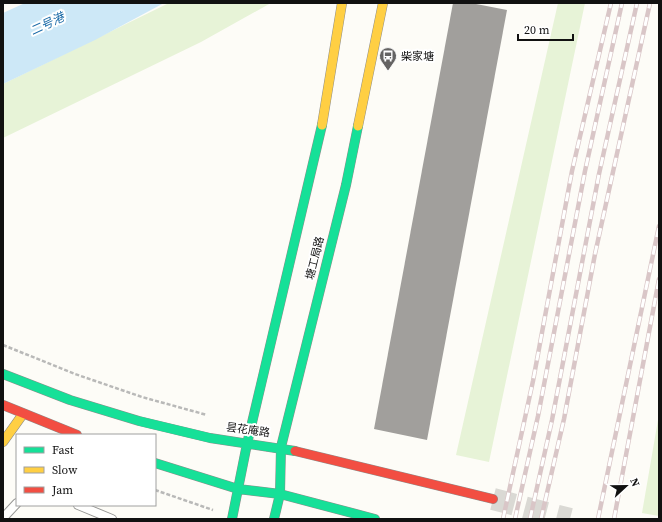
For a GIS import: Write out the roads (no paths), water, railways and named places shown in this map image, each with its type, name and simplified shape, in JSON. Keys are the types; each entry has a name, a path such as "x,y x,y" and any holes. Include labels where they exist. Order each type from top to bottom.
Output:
{"main road":[{"name":"塘工局路","path":"232,518 247,444 319,142 342,3"},
{"name":"塘工局路","path":"274,519 280,494 281,447 346,185 383,3"},
{"name":"昙花庵路","path":"3,374 44,391 139,421 247,444 281,447 493,499"},
{"path":"3,405 74,434"},
{"path":"3,442 23,414"},
{"path":"156,463 238,489 280,494 375,519"}],"lane":[{"path":"3,518 16,504"},
{"path":"80,506 112,519"}],"water":[{"name":"二号港","path":"25,3 164,3 95,40 3,84 3,13"}],"tunnel":[{"path":"493,499 570,519"}],"railway":[{"path":"503,519 533,381 572,171 611,3"},
{"path":"515,519 538,416 585,171 622,3"},
{"path":"530,519 552,420 599,174 637,3"},
{"path":"541,519 564,419 595,254 650,3"},
{"path":"598,519 659,226"},
{"path":"614,519 659,279"}],"place":[{"name":"柴家塘","path":"388,71"}]}
